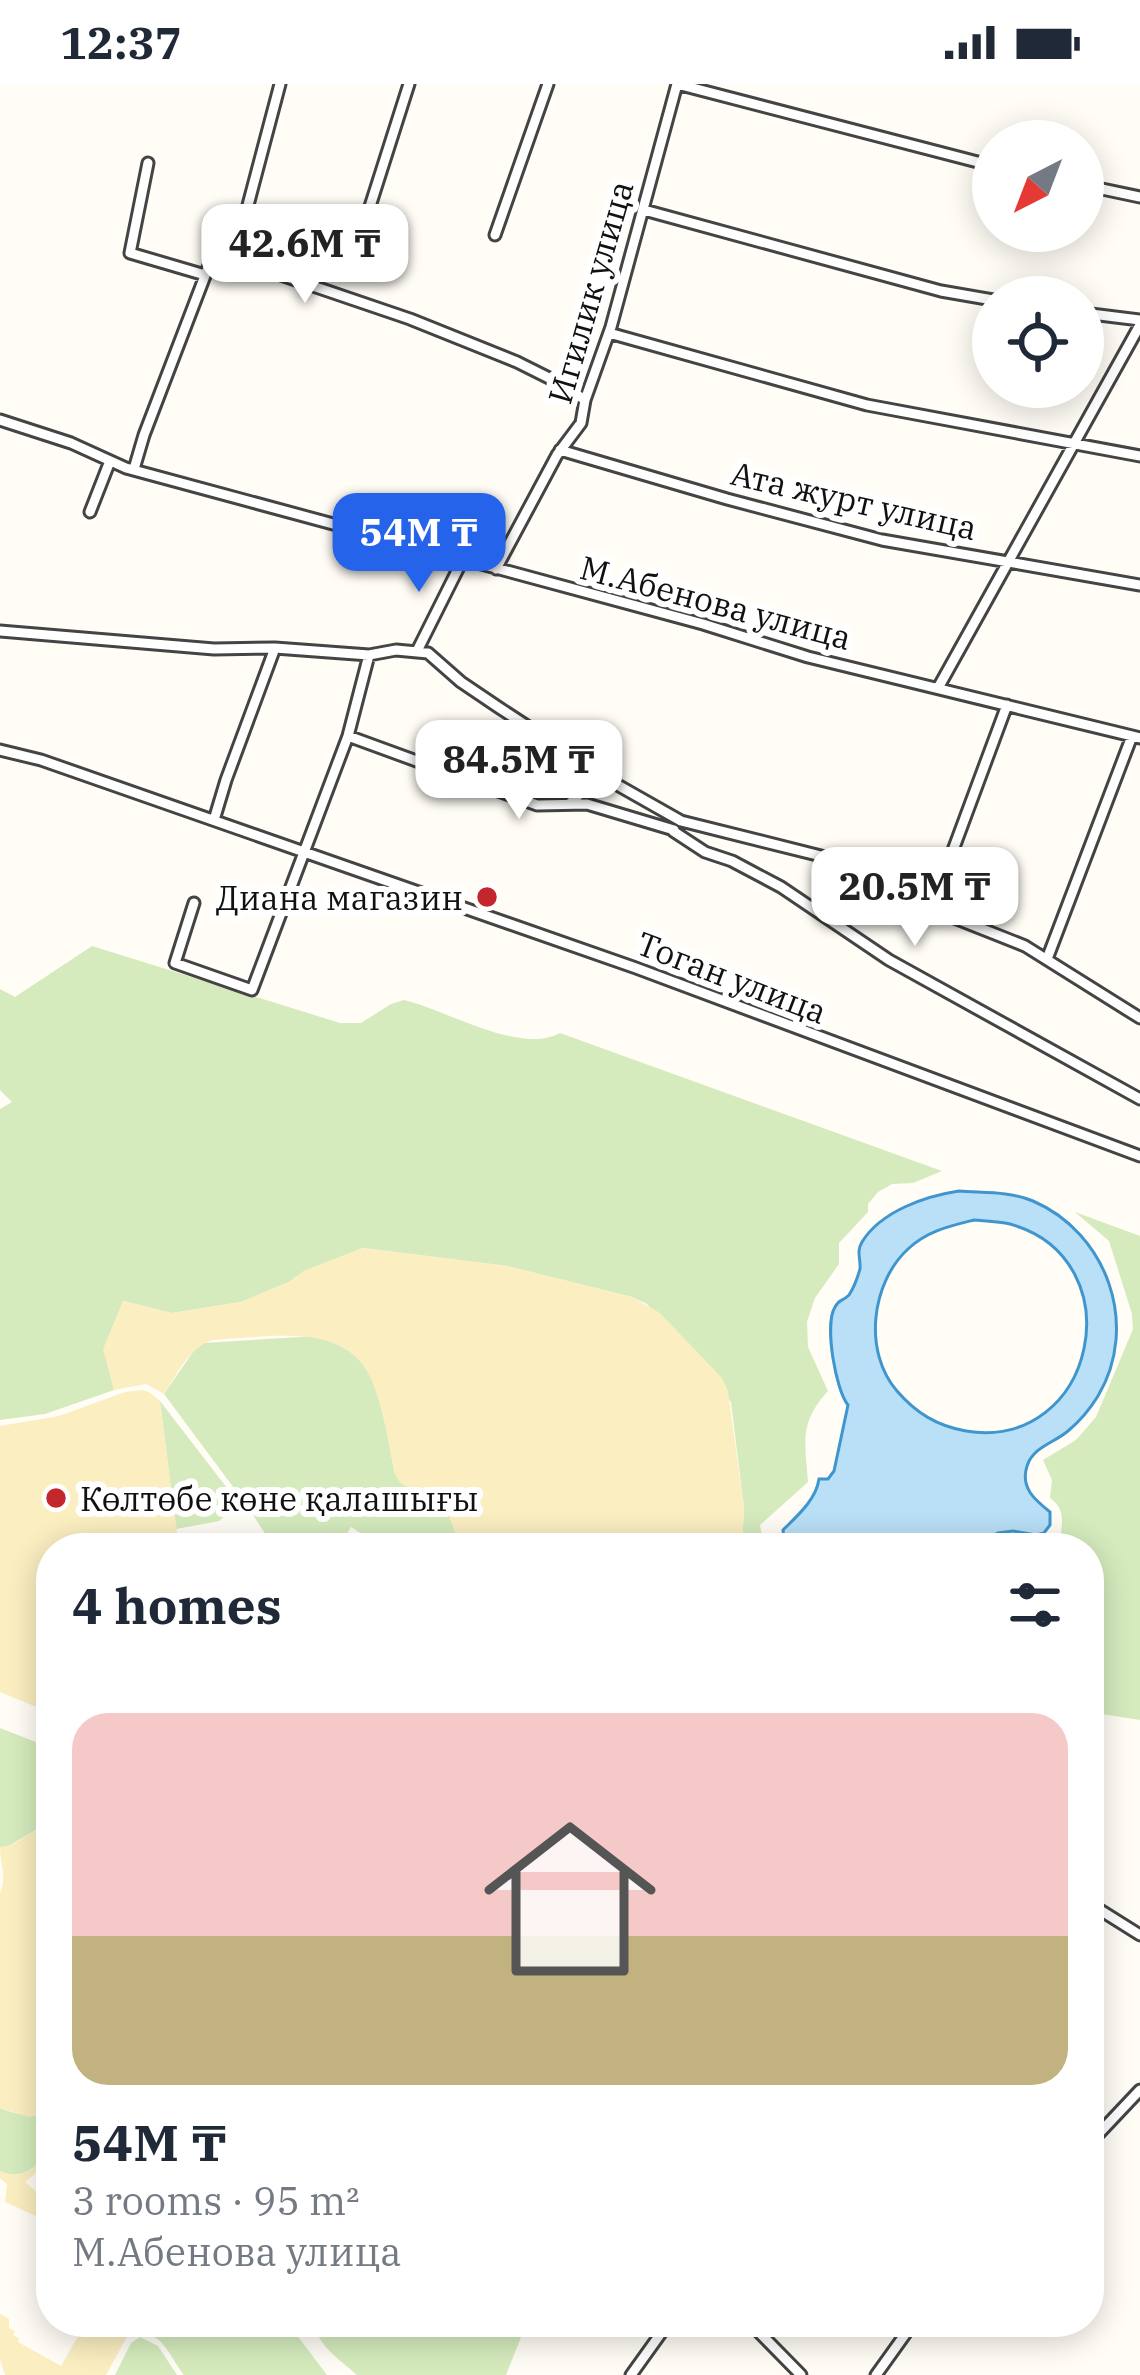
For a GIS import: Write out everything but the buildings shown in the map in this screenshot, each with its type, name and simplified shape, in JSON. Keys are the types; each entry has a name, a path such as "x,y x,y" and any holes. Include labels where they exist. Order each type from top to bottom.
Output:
{"street":[{"path":"234,258 280,84"},
{"path":"366,219 409,84"},
{"path":"495,235 548,84"},
{"path":"677,84 972,161"},
{"name":"Игилик улица","path":"496,568 560,450 580,423 677,84"},
{"path":"148,163 130,253 205,275"},
{"path":"1104,189 1140,197"},
{"path":"644,210 972,296"},
{"path":"134,469 213,255 234,258 410,319 517,362 584,400"},
{"path":"938,688 1140,322 1104,316"},
{"path":"609,334 867,405 1140,456"},
{"name":"М.Абенова улица","path":"0,420 134,469 808,657 1136,737 1047,959"},
{"name":"Ата журт улица","path":"560,450 881,540 1140,585"},
{"path":"90,512 110,461"},
{"path":"417,651 463,559"},
{"path":"0,631 214,650 428,653 461,682 597,773 681,821 825,857 880,878 942,913 1047,959 1140,1018"},
{"path":"214,820 275,648"},
{"path":"194,903 175,963 252,989 348,736 369,655"},
{"path":"933,904 1007,705"},
{"path":"348,736 537,805 586,804 673,831 705,852 781,887 889,960 1140,1099"},
{"name":"Тоган улица","path":"0,750 41,760 636,968 1140,1156"},
{"path":"566,806 597,773"},
{"path":"673,831 681,821"},
{"path":"1104,1912 1140,1935"},
{"path":"1104,2128 1140,2090"},
{"path":"631,2375 658,2337"},
{"path":"764,2337 801,2375"},
{"path":"876,2375 903,2337"}],"green space":[{"path":"92,946 340,1023 361,1023 404,1000 504,1035 524,1039 560,1033 942,1171 878,1192 868,1212 839,1243 839,1264 815,1298 807,1322 808,1347 828,1391 808,1423 808,1482 760,1525 761,1533 743,1533 731,1402 647,1304 507,1266 363,1248 241,1302 172,1313 123,1301 104,1349 114,1390 45,1414 0,1420 0,1109 12,1102 0,1090 0,989 15,997"},
{"path":"1075,1212 1140,1236 1140,1720 1104,1714 1104,1533 1061,1533 1060,1509 1050,1498 1052,1480 1043,1460 1076,1440 1096,1417 1133,1329 1109,1241"},
{"path":"316,1336 350,1352 372,1378 395,1473 405,1485 441,1504 455,1533 360,1533 351,1527 347,1533 264,1533 164,1394 203,1343"},
{"path":"160,1401 234,1497 235,1507 219,1521 176,1529"},
{"path":"0,1728 36,1742 36,1830 0,1847"},
{"path":"0,2108 36,2115 36,2165 15,2175 0,2171"},
{"path":"140,2337 158,2346 177,2375 115,2375 131,2343"},
{"path":"154,2337 298,2337 327,2375 184,2375"},
{"path":"320,2337 521,2337 506,2375 357,2375"}],"sand":[{"path":"363,1248 508,1266 632,1297 660,1313 722,1378 728,1391 744,1508 743,1533 455,1533 442,1505 400,1483 372,1381 360,1361 325,1340 280,1336 212,1340 190,1355 164,1394 146,1384 114,1390 103,1349 123,1301 172,1313 241,1302"},
{"path":"142,1390 160,1401 177,1533 36,1533 36,1707 0,1692 0,1426 59,1416"},
{"path":"36,1830 36,2115 29,2117 0,2108 0,1847"},
{"path":"34,2167 36,2173 25,2182 36,2191 36,2216 5,2202 7,2184 0,2178 0,2171 15,2175"},
{"path":"0,2314 9,2319 18,2342 61,2366 77,2337 127,2337 106,2375 5,2375 0,2359"}],"water":[{"path":"959,1191 1033,1201 1080,1235 1109,1284 1116,1340 1110,1369 1088,1410 1039,1450 1025,1474 1034,1498 1050,1512 1050,1525 1044,1533 783,1533 810,1501 819,1479 828,1479 834,1471 848,1405 833,1357 832,1316 855,1282 860,1246 881,1222 919,1201","holes":["974,1220 1010,1224 1050,1244 1075,1274 1086,1310 1084,1348 1070,1384 1045,1412 1010,1430 966,1431 946,1426 920,1412 886,1375 876,1338 879,1299 896,1263 931,1233"]}],"place":[{"name":"Диана магазин","path":"487,897"},
{"name":"Көлтөбе көне қалашығы","path":"56,1498"}]}
